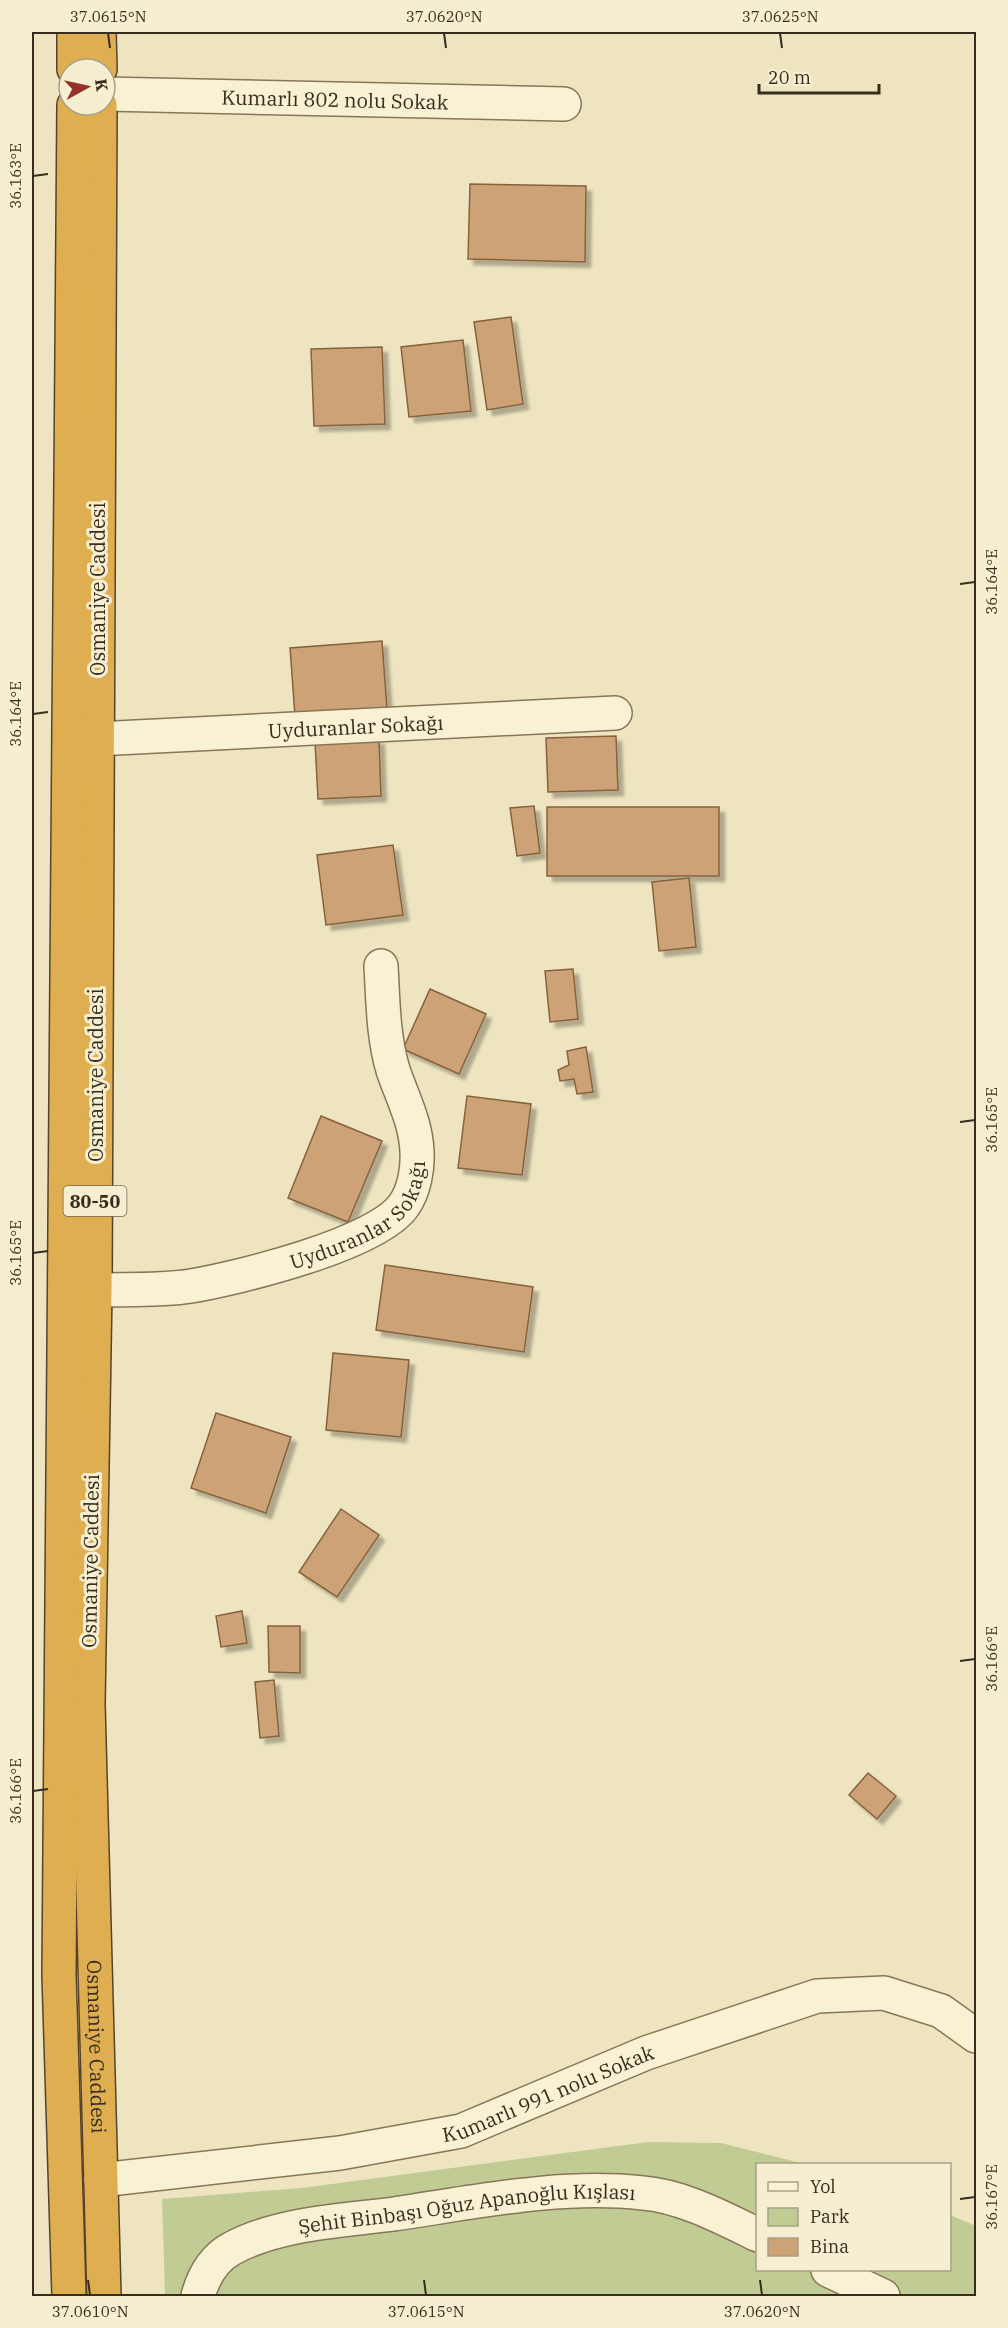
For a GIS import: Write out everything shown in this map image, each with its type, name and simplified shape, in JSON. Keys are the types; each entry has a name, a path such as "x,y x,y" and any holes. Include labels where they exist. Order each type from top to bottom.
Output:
{"highway":[{"path":"74,32 74,57"},
{"path":"99,32 100,57"},
{"path":"69,2296 59,1963 74,117"},
{"name":"Osmaniye Caddesi","path":"100,117 95,1290 88,1704 104,2296"}],"street":[{"name":"Kumarlı 802 nolu Sokak","path":"117,94 564,104"},
{"name":"Uyduranlar Sokağı","path":"96,739 615,713"},
{"name":"Uyduranlar Sokağı","path":"95,1290 188,1287 248,1275 339,1245 382,1225 404,1205 415,1178 417,1153 413,1124 393,1069 385,1032 381,966"},
{"name":"Kumarlı 991 nolu Sokak","path":"101,2180 340,2153 461,2131 646,2053 817,1996 884,1993 941,2011 976,2036"},
{"name":"Şehit Binbaşı Oğuz Apanoğlu Kışlası","path":"198,2296 214,2263 229,2250 257,2237 353,2220 554,2192 645,2193 692,2205 756,2234"},
{"path":"830,2271 883,2296"}],"green space":[{"path":"648,2142 721,2143 801,2163 756,2163 756,2271 951,2271 951,2215 976,2226 976,2296 165,2296 162,2199 302,2188"}],"building":[{"path":"470,184 586,186 585,262 468,259"},
{"path":"511,317 523,404 487,410 474,322"},
{"path":"463,340 471,411 409,417 401,347"},
{"path":"382,347 385,424 314,426 311,349"},
{"path":"382,641 387,709 295,716 290,648"},
{"path":"616,736 618,790 548,792 546,738"},
{"path":"379,739 381,796 318,799 315,742"},
{"path":"534,806 540,853 517,856 510,808"},
{"path":"547,807 719,807 719,876 547,876"},
{"path":"393,845 403,915 326,925 317,855"},
{"path":"689,878 696,947 659,951 652,882"},
{"path":"573,969 578,1019 550,1022 545,971"},
{"path":"430,989 486,1014 459,1074 403,1049"},
{"path":"586,1047 593,1092 577,1094 574,1079 560,1081 558,1070 569,1065 567,1051"},
{"path":"467,1096 531,1104 522,1175 458,1168"},
{"path":"321,1116 382,1141 348,1222 288,1198"},
{"path":"385,1265 533,1287 524,1352 376,1330"},
{"path":"333,1353 409,1360 401,1437 326,1430"},
{"path":"216,1413 291,1437 266,1513 191,1488"},
{"path":"341,1509 379,1535 337,1597 299,1572"},
{"path":"242,1611 247,1643 221,1647 216,1616"},
{"path":"268,1626 300,1626 300,1673 269,1672"},
{"path":"274,1680 279,1736 260,1738 255,1682"},
{"path":"868,1773 896,1796 877,1819 849,1795"}]}
